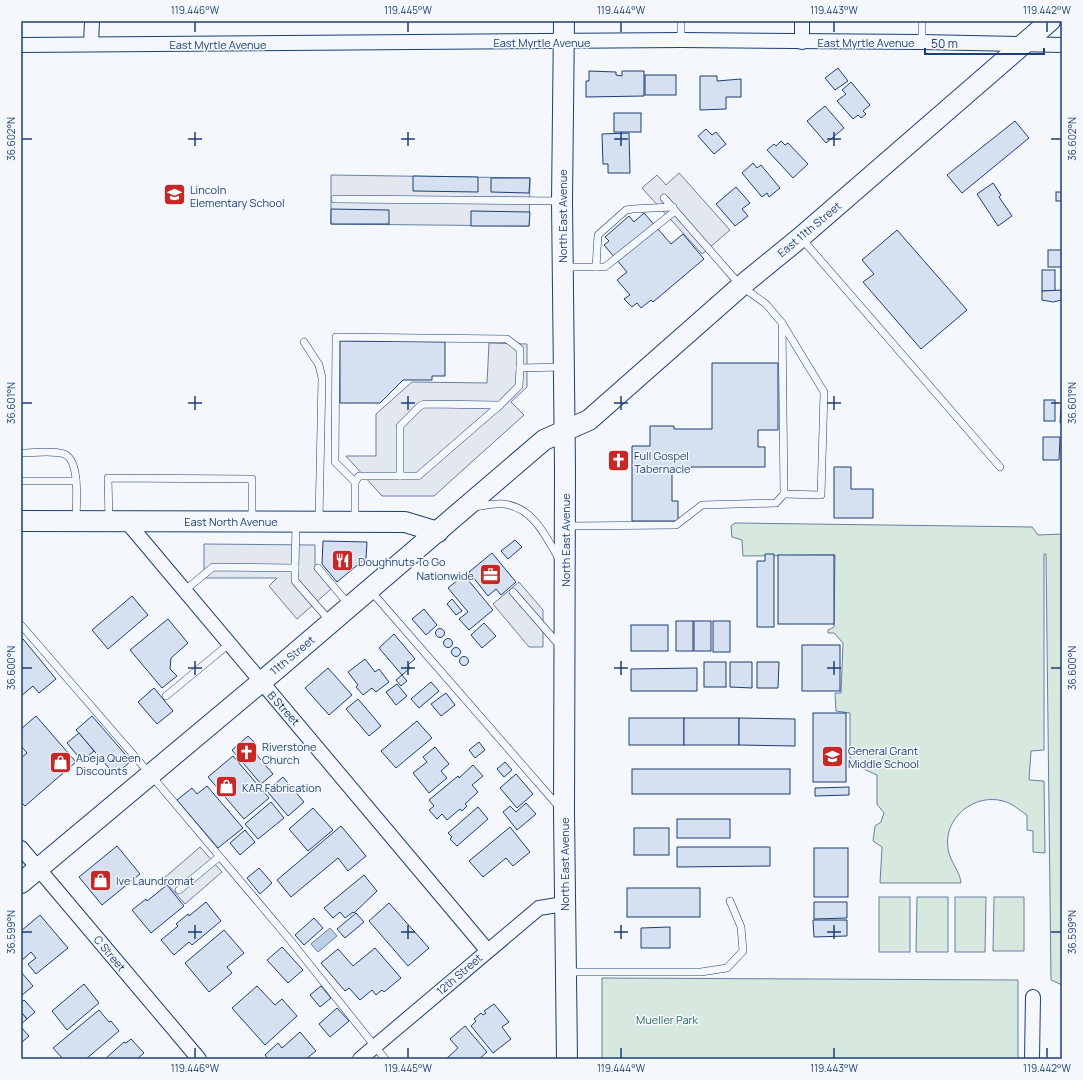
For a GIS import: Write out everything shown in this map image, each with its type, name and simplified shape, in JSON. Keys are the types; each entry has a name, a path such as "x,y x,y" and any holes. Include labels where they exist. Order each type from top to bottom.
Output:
{"street":[{"path":"91,44 92,21"},
{"name":"North East Avenue","path":"564,21 562,201 565,431 564,904 567,1059"},
{"path":"802,21 802,42"},
{"name":"East 11th Street","path":"565,431 590,420 741,286 801,237 1050,21"},
{"name":"East Myrtle Avenue","path":"21,45 681,40 1062,45"},
{"name":"11th Street","path":"21,883 370,590 544,440 565,431"},
{"name":"East North Avenue","path":"21,521 355,520 405,522 438,532"},
{"name":"B Street","path":"118,521 184,591 260,682 281,703 487,950"},
{"name":"C Street","path":"21,848 199,1059"},
{"name":"12th Street","path":"360,1059 538,908 564,904"},
{"path":"1032,1059 1033,997"}],"lane":[{"path":"681,21 681,40"},
{"path":"922,21 922,42"},
{"path":"664,198 741,286 766,304 782,323 824,392 821,495 784,494"},
{"path":"335,199 562,201"},
{"path":"596,267 598,235 626,210 632,208 674,209"},
{"path":"563,267 596,267 609,265 674,209"},
{"path":"801,237 1000,467"},
{"path":"565,526 676,525 702,505 776,503 784,494 782,323"},
{"path":"355,482 335,462 336,337 507,339 520,349 519,386 418,476 359,476 355,482 355,520"},
{"path":"304,342 319,365 322,378 319,520"},
{"path":"520,368 564,367"},
{"path":"400,476 400,426 420,406 424,404 500,404"},
{"path":"21,453 59,453 69,457 75,465 76,521"},
{"path":"118,521 108,478 252,479 252,520"},
{"path":"21,481 76,481"},
{"path":"467,507 504,504 521,509 537,522 565,570"},
{"path":"296,520 295,581 332,622"},
{"path":"184,591 213,567 295,568"},
{"path":"318,568 350,606"},
{"path":"370,590 564,812"},
{"path":"513,592 565,652"},
{"path":"21,626 150,774 294,946 385,1059"},
{"path":"166,696 229,644"},
{"path":"179,890 219,857"},
{"path":"566,972 701,972 727,968 744,951 741,927 730,901"}],"green space":[{"path":"735,523 1032,527 1038,535 1062,534 1062,985 1051,980 1046,554 1044,554 1044,750 1031,751 1029,780 1044,781 1045,853 1033,852 1033,831 1027,830 1027,815 1003,801 992,799 981,801 972,804 963,810 950,827 948,849 959,874 961,883 880,883 882,847 873,841 875,826 881,822 884,813 877,804 877,775 850,763 850,713 836,711 835,693 841,693 843,643 834,633 828,633 828,630 834,627 835,555 743,556 742,540 732,537 731,526"},
{"path":"879,897 910,897 910,952 879,952"},
{"path":"917,897 948,897 948,952 916,952"},
{"path":"955,897 986,897 985,952 955,952"},
{"path":"994,897 1024,897 1024,951 993,951"},
{"name":"Mueller Park","path":"602,978 1018,980 1018,1059 602,1059"}],"shaded area":[{"path":"679,173 730,230 702,254 642,188 657,175 666,185"},
{"path":"331,175 530,178 529,226 331,224"},
{"path":"489,343 527,344 527,387 511,402 524,415 434,496 382,496 346,456 376,456 376,414 412,382 487,383"},
{"path":"204,544 315,545 315,570 331,589 297,619 269,586 277,578 204,578"},
{"path":"519,582 543,610 543,647 529,647 493,604"},
{"path":"200,847 222,872 185,904 163,879"}],"water":[{"path":"330,928 337,936 318,952 311,944"}],"building":[{"path":"838,68 848,81 835,90 825,78"},
{"path":"589,71 616,72 616,75 622,76 622,71 644,71 644,96 586,97 586,81 589,81"},
{"path":"645,75 676,75 676,95 645,95"},
{"path":"700,76 717,76 717,81 741,79 741,97 726,97 726,109 700,110"},
{"path":"851,82 870,105 863,111 866,114 861,118 858,115 853,119 837,101 846,94 842,90"},
{"path":"825,106 844,128 826,143 807,121"},
{"path":"614,113 641,113 641,132 614,132"},
{"path":"1015,121 1029,138 962,193 947,175"},
{"path":"706,129 712,135 716,132 726,144 714,154 698,136"},
{"path":"629,133 630,173 608,173 608,164 603,164 602,134"},
{"path":"781,141 785,145 788,143 808,164 793,178 767,150 774,144 776,146"},
{"path":"753,163 757,168 761,165 780,188 769,197 767,193 762,197 742,173"},
{"path":"413,176 478,177 478,192 413,191"},
{"path":"491,178 530,178 529,193 491,192"},
{"path":"993,183 1001,195 999,197 1012,216 998,226 977,194"},
{"path":"736,187 750,203 742,209 748,216 735,226 716,204"},
{"path":"1056,192 1062,192 1062,201 1056,201"},
{"path":"331,209 389,210 389,224 331,224"},
{"path":"471,211 530,212 529,226 471,226"},
{"path":"644,213 671,244 683,234 704,259 653,302 651,300 641,308 637,303 632,307 624,299 630,295 617,280 627,272 604,245 609,241 605,237 629,216 634,222"},
{"path":"897,230 967,310 921,349 863,282 874,274 862,260"},
{"path":"1048,250 1062,250 1062,267 1048,267"},
{"path":"1042,270 1055,270 1055,291 1042,291"},
{"path":"1062,290 1062,300 1053,302 1042,300 1042,291"},
{"path":"340,341 445,342 445,376 432,376 432,380 403,380 380,403 340,403"},
{"path":"712,363 778,363 778,430 758,430 758,447 765,447 765,467 672,467 672,501 678,501 678,521 632,521 632,446 650,446 650,426 674,426 674,429 712,429"},
{"path":"1044,400 1055,400 1055,421 1044,421"},
{"path":"1061,407 1062,423 1060,423"},
{"path":"1043,437 1060,437 1059,460 1043,460"},
{"path":"834,467 851,467 851,489 873,489 873,518 834,518"},
{"path":"515,540 522,547 508,559 501,551"},
{"path":"323,541 367,542 366,558 337,582 322,564"},
{"path":"492,553 516,582 501,595 496,589 488,596 469,572"},
{"path":"765,554 774,554 774,627 757,627 757,561 765,561"},
{"path":"778,555 834,555 834,624 778,624"},
{"path":"464,575 493,610 469,630 459,619 468,612 448,588"},
{"path":"132,596 148,615 108,649 92,630"},
{"path":"452,599 462,611 456,615 447,604"},
{"path":"424,609 437,625 426,635 412,619"},
{"path":"168,619 188,643 171,658 170,669 177,676 162,688 130,650"},
{"path":"676,621 693,621 693,651 676,651"},
{"path":"694,621 711,621 711,651 694,651"},
{"path":"713,621 730,621 730,652 713,652"},
{"path":"484,623 496,636 482,648 471,635"},
{"path":"631,625 668,625 668,651 631,651"},
{"path":"440,628 445,633 440,638 435,633"},
{"path":"394,634 415,659 408,665 410,668 402,675 379,648"},
{"path":"448,638 453,643 448,648 443,643"},
{"path":"23,639 56,679 39,693 33,686 21,696 21,641"},
{"path":"802,645 840,645 840,691 802,691"},
{"path":"456,647 461,652 456,657 451,652"},
{"path":"464,656 469,661 464,666 459,661"},
{"path":"365,659 375,672 379,669 389,682 376,692 372,688 363,695 356,687 358,685 348,672"},
{"path":"704,662 726,662 726,687 704,687"},
{"path":"730,662 752,662 752,688 730,687"},
{"path":"757,662 779,662 778,688 757,688"},
{"path":"328,668 352,695 329,715 305,688"},
{"path":"697,668 697,691 631,691 631,669"},
{"path":"402,675 407,681 401,686 396,680"},
{"path":"431,682 439,691 419,708 411,699"},
{"path":"397,684 407,696 396,705 386,692"},
{"path":"154,688 173,711 157,724 138,702"},
{"path":"446,693 455,705 441,716 431,704"},
{"path":"358,699 381,726 369,736 346,709"},
{"path":"813,713 846,713 846,782 813,782"},
{"path":"36,716 76,762 25,806 21,802 21,758 27,753 21,746 21,729"},
{"path":"92,716 131,761 115,775 76,730"},
{"path":"629,718 684,718 684,745 629,745"},
{"path":"684,718 739,718 739,745 684,745"},
{"path":"739,718 795,719 795,746 739,745"},
{"path":"417,721 432,738 396,768 381,751"},
{"path":"79,733 94,751 82,761 67,743"},
{"path":"248,736 255,743 250,747 273,774 261,784 232,750"},
{"path":"479,742 485,750 475,758 469,750"},
{"path":"435,747 449,764 441,771 447,778 429,793 413,773 427,762 423,757"},
{"path":"233,756 269,798 244,819 208,777"},
{"path":"505,762 512,770 504,777 497,769"},
{"path":"473,765 483,776 472,785 478,792 465,804 467,806 462,811 460,809 447,820 442,814 437,819 429,810 434,806 429,800 458,776 459,778"},
{"path":"632,769 790,769 790,794 632,794"},
{"path":"516,774 533,794 517,808 500,788"},
{"path":"283,777 304,802 288,816 267,791"},
{"path":"207,786 243,828 218,848 177,800 192,788 197,794"},
{"path":"849,787 849,795 815,796 815,788"},
{"path":"271,802 284,818 258,839 245,824"},
{"path":"526,803 536,814 517,830 503,812 510,806 516,812"},
{"path":"478,807 488,819 457,846 450,839 452,837 448,833"},
{"path":"313,808 333,830 308,851 289,829"},
{"path":"677,819 730,819 730,838 677,838"},
{"path":"341,826 366,856 348,871 338,858 291,897 277,880"},
{"path":"510,827 530,852 513,866 506,858 483,877 469,861"},
{"path":"634,828 669,828 669,855 634,855"},
{"path":"245,830 255,842 240,855 230,843"},
{"path":"117,846 140,874 102,905 79,877"},
{"path":"677,847 770,847 770,866 677,867"},
{"path":"814,848 848,848 848,897 814,897"},
{"path":"259,868 272,883 260,894 247,878"},
{"path":"364,875 377,891 354,913 353,912 345,918 340,912 333,918 324,908"},
{"path":"167,885 184,906 151,933 132,910 146,899 147,901"},
{"path":"627,888 700,888 700,917 627,917"},
{"path":"206,902 221,921 192,945 189,942 174,955 161,940 178,926 176,924 188,914 189,916"},
{"path":"814,902 847,902 847,918 814,919"},
{"path":"389,903 429,948 408,966 369,921"},
{"path":"356,913 364,922 345,938 337,929"},
{"path":"40,915 68,948 36,974 28,964 36,958 31,952 21,961 21,931"},
{"path":"314,918 323,928 304,945 295,935"},
{"path":"813,920 847,920 847,936 814,937"},
{"path":"670,927 670,948 641,948 641,928"},
{"path":"224,930 244,953 227,967 232,973 209,992 185,963"},
{"path":"282,947 303,970 288,983 267,960"},
{"path":"375,948 401,978 384,992 382,990 376,995 372,990 360,1000 349,988 345,991 321,963 338,949 353,966"},
{"path":"21,972 33,986 21,996"},
{"path":"84,984 99,1003 67,1030 52,1011"},
{"path":"257,986 275,1005 282,999 297,1016 265,1045 232,1008"},
{"path":"321,986 331,998 320,1007 310,995"},
{"path":"24,1000 35,1012 27,1019 21,1012 21,1003"},
{"path":"494,1004 509,1022 502,1027 511,1039 493,1053 471,1026 476,1021 474,1019 481,1013 483,1015 486,1013 484,1011"},
{"path":"337,1008 349,1021 330,1037 319,1024"},
{"path":"99,1010 119,1031 86,1059 63,1059 53,1048"},
{"path":"21,1012 27,1019 21,1024"},
{"path":"465,1026 487,1052 479,1059 446,1059 458,1048 450,1039"},
{"path":"21,1027 29,1036 21,1043"},
{"path":"300,1032 316,1051 306,1059 268,1059 265,1055 278,1043 282,1048"},
{"path":"131,1039 144,1053 137,1059 105,1059 124,1042 126,1043"}],"place":[{"name":"Lincoln Elementary School","path":"175,195"},
{"name":"Full Gospel Tabernacle","path":"618,461"},
{"name":"Doughnuts To Go","path":"342,561"},
{"name":"Nationwide","path":"490,575"},
{"name":"Riverstone Church","path":"246,752"},
{"name":"General Grant Middle School","path":"833,756"},
{"name":"Abeja Queen Discounts","path":"61,763"},
{"name":"KAR Fabrication","path":"226,787"},
{"name":"Ive Laundromat","path":"101,880"}]}
